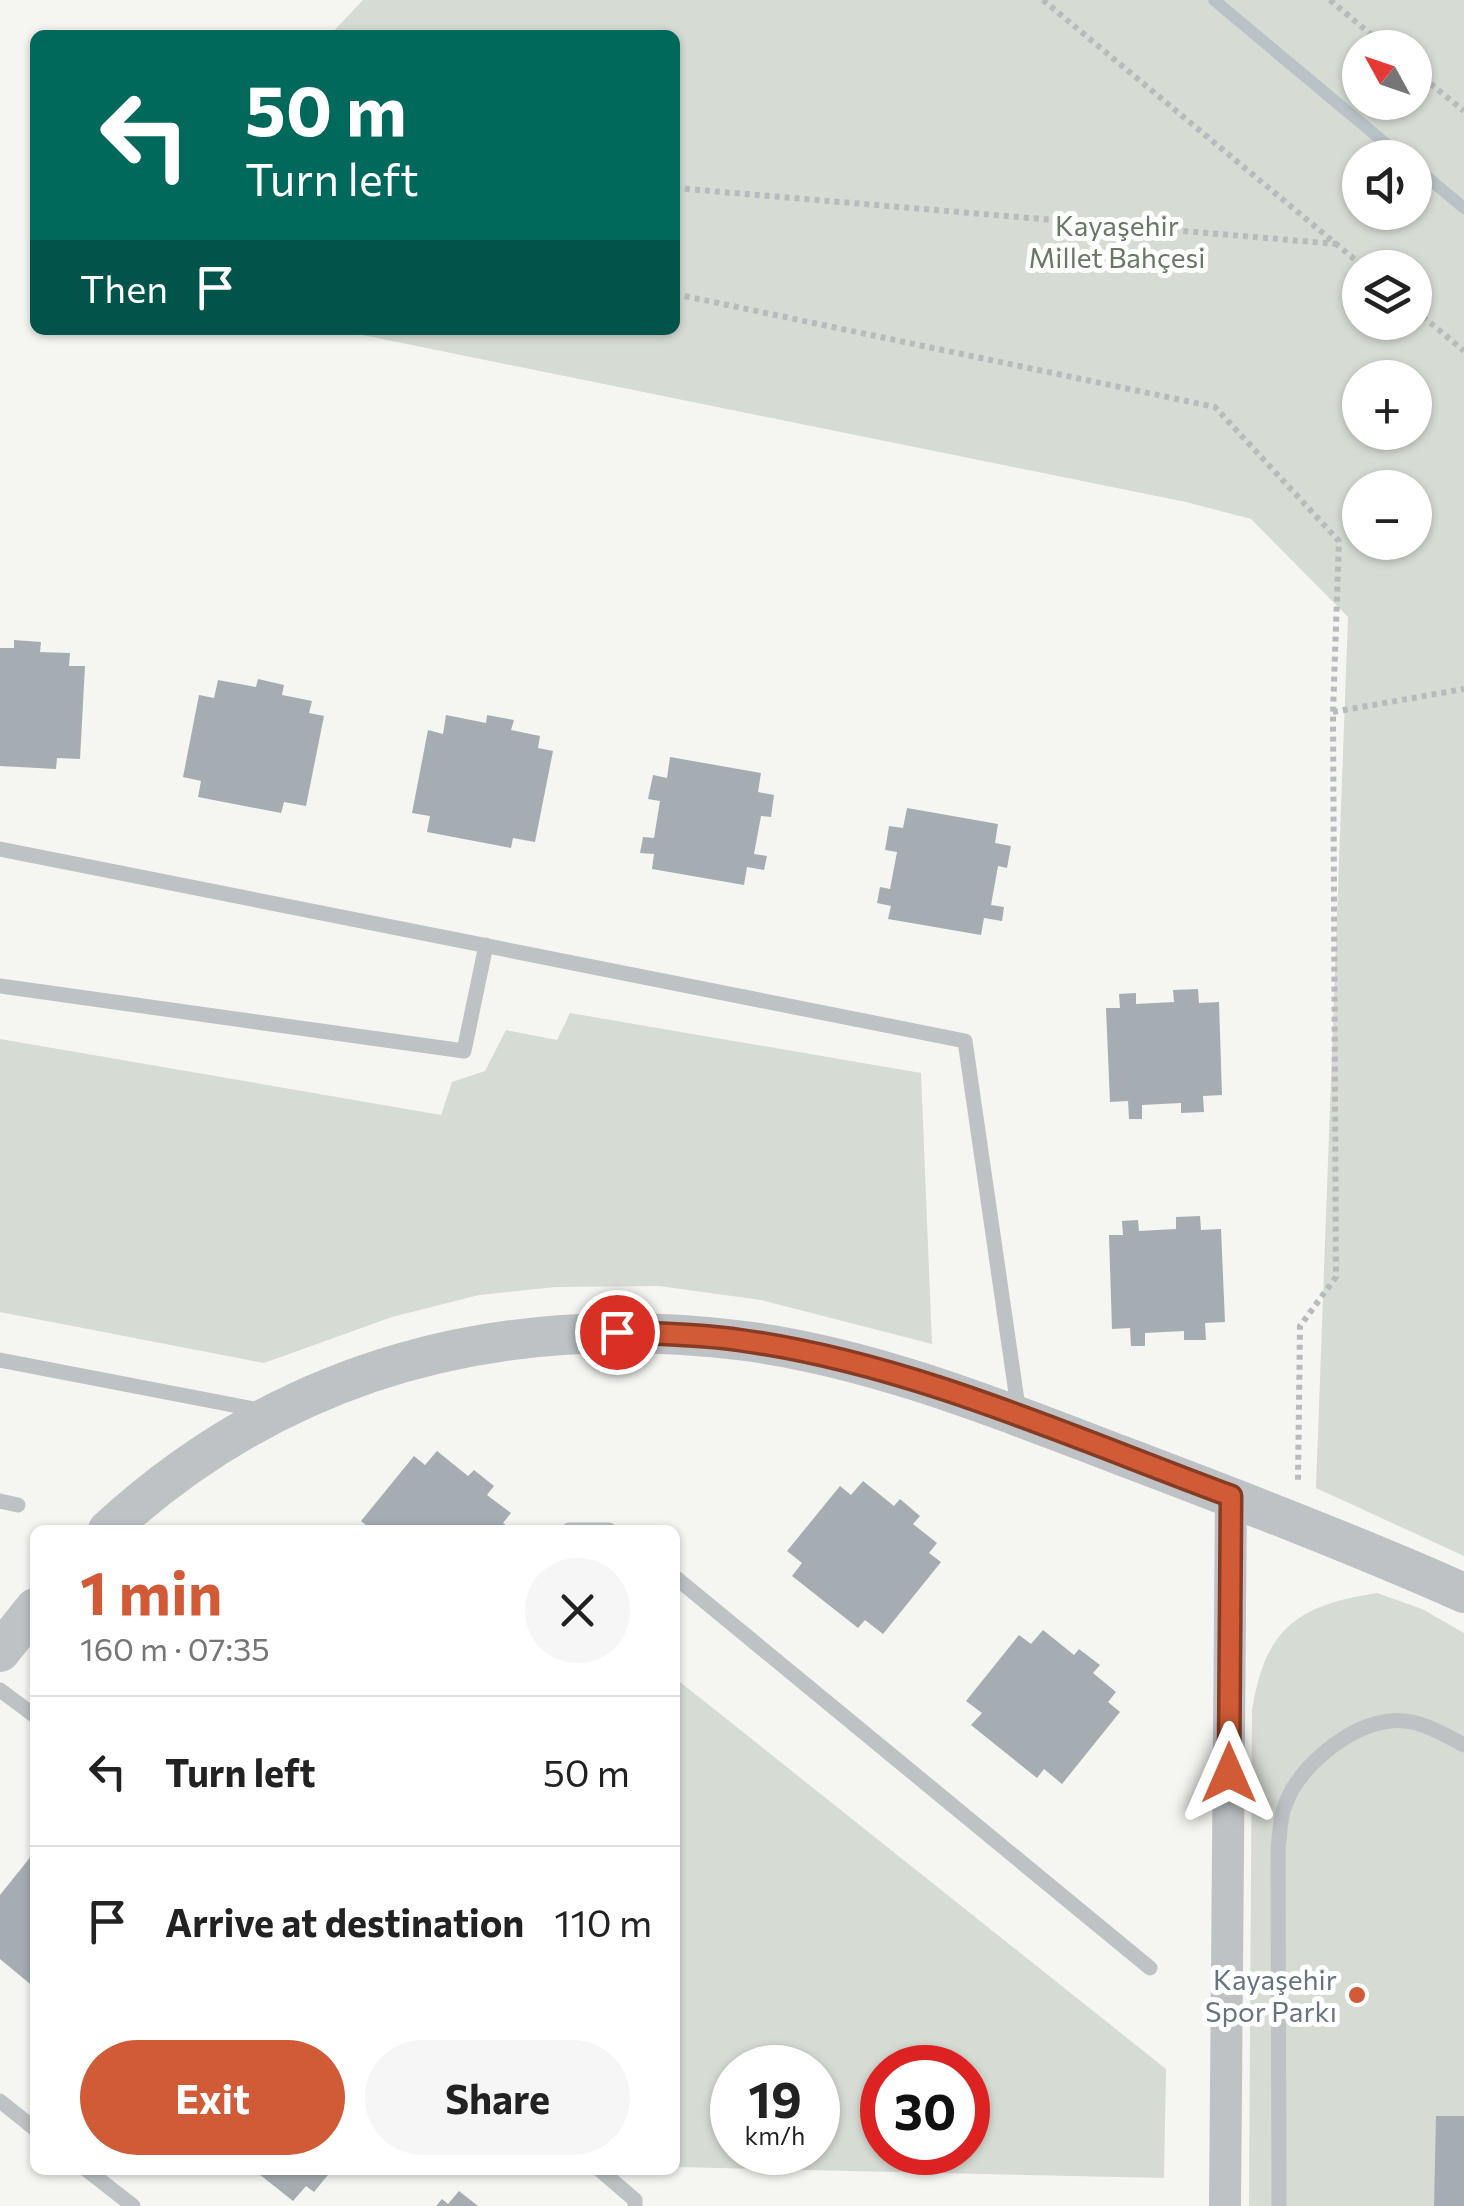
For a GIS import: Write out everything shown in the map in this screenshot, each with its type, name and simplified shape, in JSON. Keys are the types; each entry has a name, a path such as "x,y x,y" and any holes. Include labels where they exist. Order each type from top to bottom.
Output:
{"street":[{"path":"113,1525 161,1481 273,1413 359,1374 468,1345 617,1332 740,1340 885,1372 1019,1416 1231,1496 1464,1594"},
{"path":"1225,2206 1231,1496"},
{"path":"0,1652 30,1614"}],"lane":[{"path":"0,849 965,1041 1019,1416"},
{"path":"0,986 464,1050 486,945"},
{"path":"0,1360 273,1413"},
{"path":"0,1501 18,1505"},
{"path":"680,1581 1150,1968"},
{"path":"0,1690 30,1712"},
{"path":"1280,2206 1278,1847 1283,1809 1298,1778 1323,1751 1390,1721 1432,1727 1464,1745"},
{"path":"0,2101 30,2124"},
{"path":"94,2175 133,2206"},
{"path":"606,2175 635,2200 635,2206"}],"path":[{"path":"1043,0 1343,250"},
{"path":"1330,0 1366,30"},
{"path":"1432,84 1464,111"},
{"path":"680,188 1336,244"},
{"path":"680,295 1215,407 1339,541 1333,712 1336,1277 1300,1326 1298,1522"},
{"path":"1432,324 1464,351"},
{"path":"1333,712 1464,689"}],"green space":[{"name":"Kayaşehir Millet Bahçesi","path":"363,0 1464,0 1464,1556 1316,1488 1348,617 1251,519 1186,502 363,335 680,335 680,30 335,30"},
{"path":"570,1013 921,1073 932,1344 761,1300 659,1286 555,1287 479,1295 392,1317 264,1363 0,1312 0,1039 441,1115 452,1082 485,1071 506,1030 557,1040"},
{"name":"Kayaşehir Spor Parkı","path":"1377,1593 1422,1609 1464,1633 1464,2206 1249,2206 1252,1710 1266,1659 1289,1626 1326,1605"},
{"path":"680,1682 1166,2069 1164,2178 990,2174 990,2045 860,2045 860,2171 840,2171 840,2045 710,2045 710,2168 680,2167"}],"building":[{"path":"14,640 41,642 40,652 70,653 69,666 85,666 80,759 57,758 56,769 0,766 0,648 14,648"},
{"path":"258,679 284,685 282,695 312,701 309,713 324,716 306,806 284,802 281,813 198,797 201,781 183,777 199,695 214,698 218,680 256,687"},
{"path":"446,715 486,723 487,715 514,720 511,730 540,736 538,748 553,751 535,842 513,838 511,848 427,832 430,816 412,813 428,730 443,734"},
{"path":"670,757 761,773 758,792 774,795 771,817 761,816 754,854 767,856 764,870 747,867 744,885 652,869 654,854 640,853 643,837 654,838 660,801 648,799 653,775 667,778"},
{"path":"907,808 998,824 995,843 1011,846 1007,868 998,866 991,905 1004,907 1002,921 984,918 981,935 888,919 891,906 877,903 880,887 890,889 897,852 885,850 889,826 903,828"},
{"path":"1198,989 1199,1003 1219,1002 1222,1095 1203,1096 1204,1112 1181,1113 1181,1103 1142,1105 1142,1119 1129,1119 1128,1101 1110,1102 1106,1008 1120,1008 1119,994 1136,993 1136,1004 1174,1002 1173,990"},
{"path":"1200,1216 1201,1230 1221,1229 1225,1322 1205,1323 1206,1340 1184,1340 1184,1331 1145,1333 1145,1346 1131,1346 1130,1328 1112,1329 1109,1235 1123,1235 1122,1221 1138,1220 1139,1231 1176,1229 1176,1217"},
{"path":"437,1451 468,1476 474,1470 494,1486 487,1495 511,1513 503,1523 506,1525 366,1525 361,1521 414,1456 425,1465"},
{"path":"863,1481 894,1506 900,1499 920,1516 913,1524 937,1543 929,1553 941,1562 883,1634 865,1620 858,1628 792,1576 802,1563 787,1551 840,1486 851,1495"},
{"path":"1043,1630 1074,1655 1079,1649 1100,1665 1093,1673 1116,1692 1108,1702 1120,1712 1062,1784 1044,1769 1037,1778 971,1725 982,1713 966,1701 1019,1635 1031,1644"},
{"path":"30,1858 30,1984 0,1959 0,1895"},
{"path":"1436,2116 1464,2116 1464,2206 1434,2206"},
{"path":"260,2175 328,2175 314,2192 306,2186 293,2201"},
{"path":"459,2191 478,2206 436,2206 442,2199 448,2204"}],"waterway":[{"path":"1214,0 1381,140"},
{"path":"1432,181 1464,208"}],"place":[{"name":"Kayaşehir Spor Parkı","path":"1357,1995"}],"route":[{"path":"617,1332 740,1340 885,1372 996,1407 1231,1496 1229,1773"}]}
